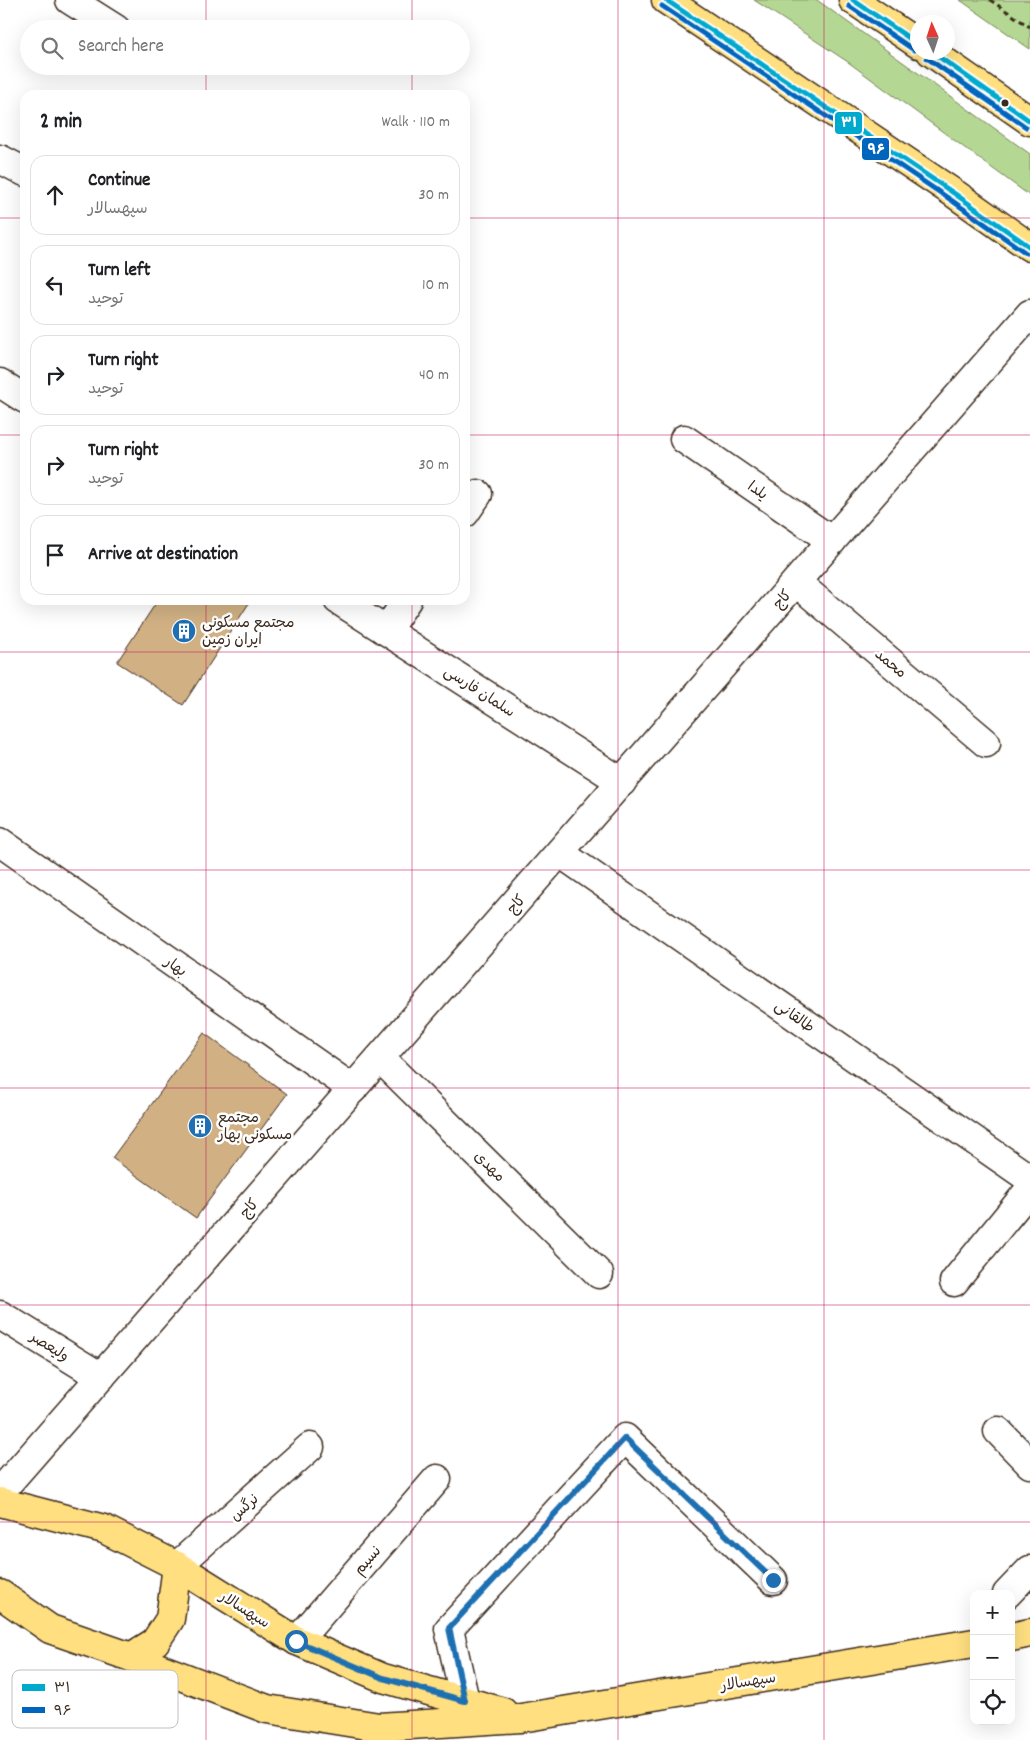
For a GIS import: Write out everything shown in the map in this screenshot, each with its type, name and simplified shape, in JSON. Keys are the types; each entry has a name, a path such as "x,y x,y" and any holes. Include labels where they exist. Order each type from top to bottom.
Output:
{"main road":[{"path":"666,0 956,194 1030,247"},
{"path":"853,0 910,39"},
{"path":"942,60 1030,121"},
{"name":"سپهسالار","path":"0,1502 104,1529 177,1566 296,1641 383,1678 521,1718"},
{"path":"130,1657 155,1642 170,1619 177,1566"},
{"name":"سپهسالار","path":"0,1594 50,1629 164,1670"},
{"path":"1015,1636 1030,1633"},
{"name":"سپهسالار","path":"178,1675 267,1709 379,1727 521,1718 968,1639"}],"street":[{"path":"70,0 102,20"},
{"path":"0,160 20,170"},
{"name":"کاج","path":"0,1492 1030,314"},
{"path":"0,383 20,396"},
{"name":"یلدا","path":"684,439 832,541"},
{"name":"محمد","path":"796,582 986,743"},
{"name":"سلمان فارسی","path":"346,605 622,782"},
{"path":"386,631 404,605"},
{"name":"بهار","path":"0,842 353,1089"},
{"name":"طالقانی","path":"560,853 1030,1179"},
{"name":"مهدی","path":"380,1058 599,1274"},
{"path":"954,1282 1030,1189"},
{"name":"ولیعصر","path":"0,1315 101,1378"},
{"path":"998,1431 1030,1464"},
{"path":"465,1701 449,1628 625,1438 773,1580"},
{"name":"نرگس","path":"177,1566 310,1447"},
{"name":"نسیم","path":"296,1641 437,1478"},
{"path":"1011,1590 1030,1570"}],"path":[{"path":"990,0 1030,27"}],"green space":[{"path":"754,0 817,0 1030,154 1030,196 848,62"},
{"path":"960,0 1030,0 1030,49"}],"building":[{"name":"مجتمع مسکونی ایران زمین","path":"155,605 248,605 183,705 117,662"},
{"name":"مجتمع مسکونی بهار","path":"204,1033 287,1094 196,1218 112,1158"}],"transit line":[{"name":"۳۱","path":"666,0 955,194 1030,247"},
{"name":"۳۱","path":"853,0 910,39"},
{"name":"۹۶","path":"662,6 951,200 1026,253"},
{"name":"۹۶","path":"849,6 910,47"},
{"name":"۹۶","path":"930,60 1026,127"},
{"name":"۳۱","path":"943,60 1030,121"}],"place":[{"name":"مجتمع مسکونی ایران زمین","path":"184,631"},
{"name":"مجتمع مسکونی بهار","path":"200,1126"}],"route":[{"path":"296,1641 383,1678 465,1701 449,1628 625,1438 773,1580"}]}
